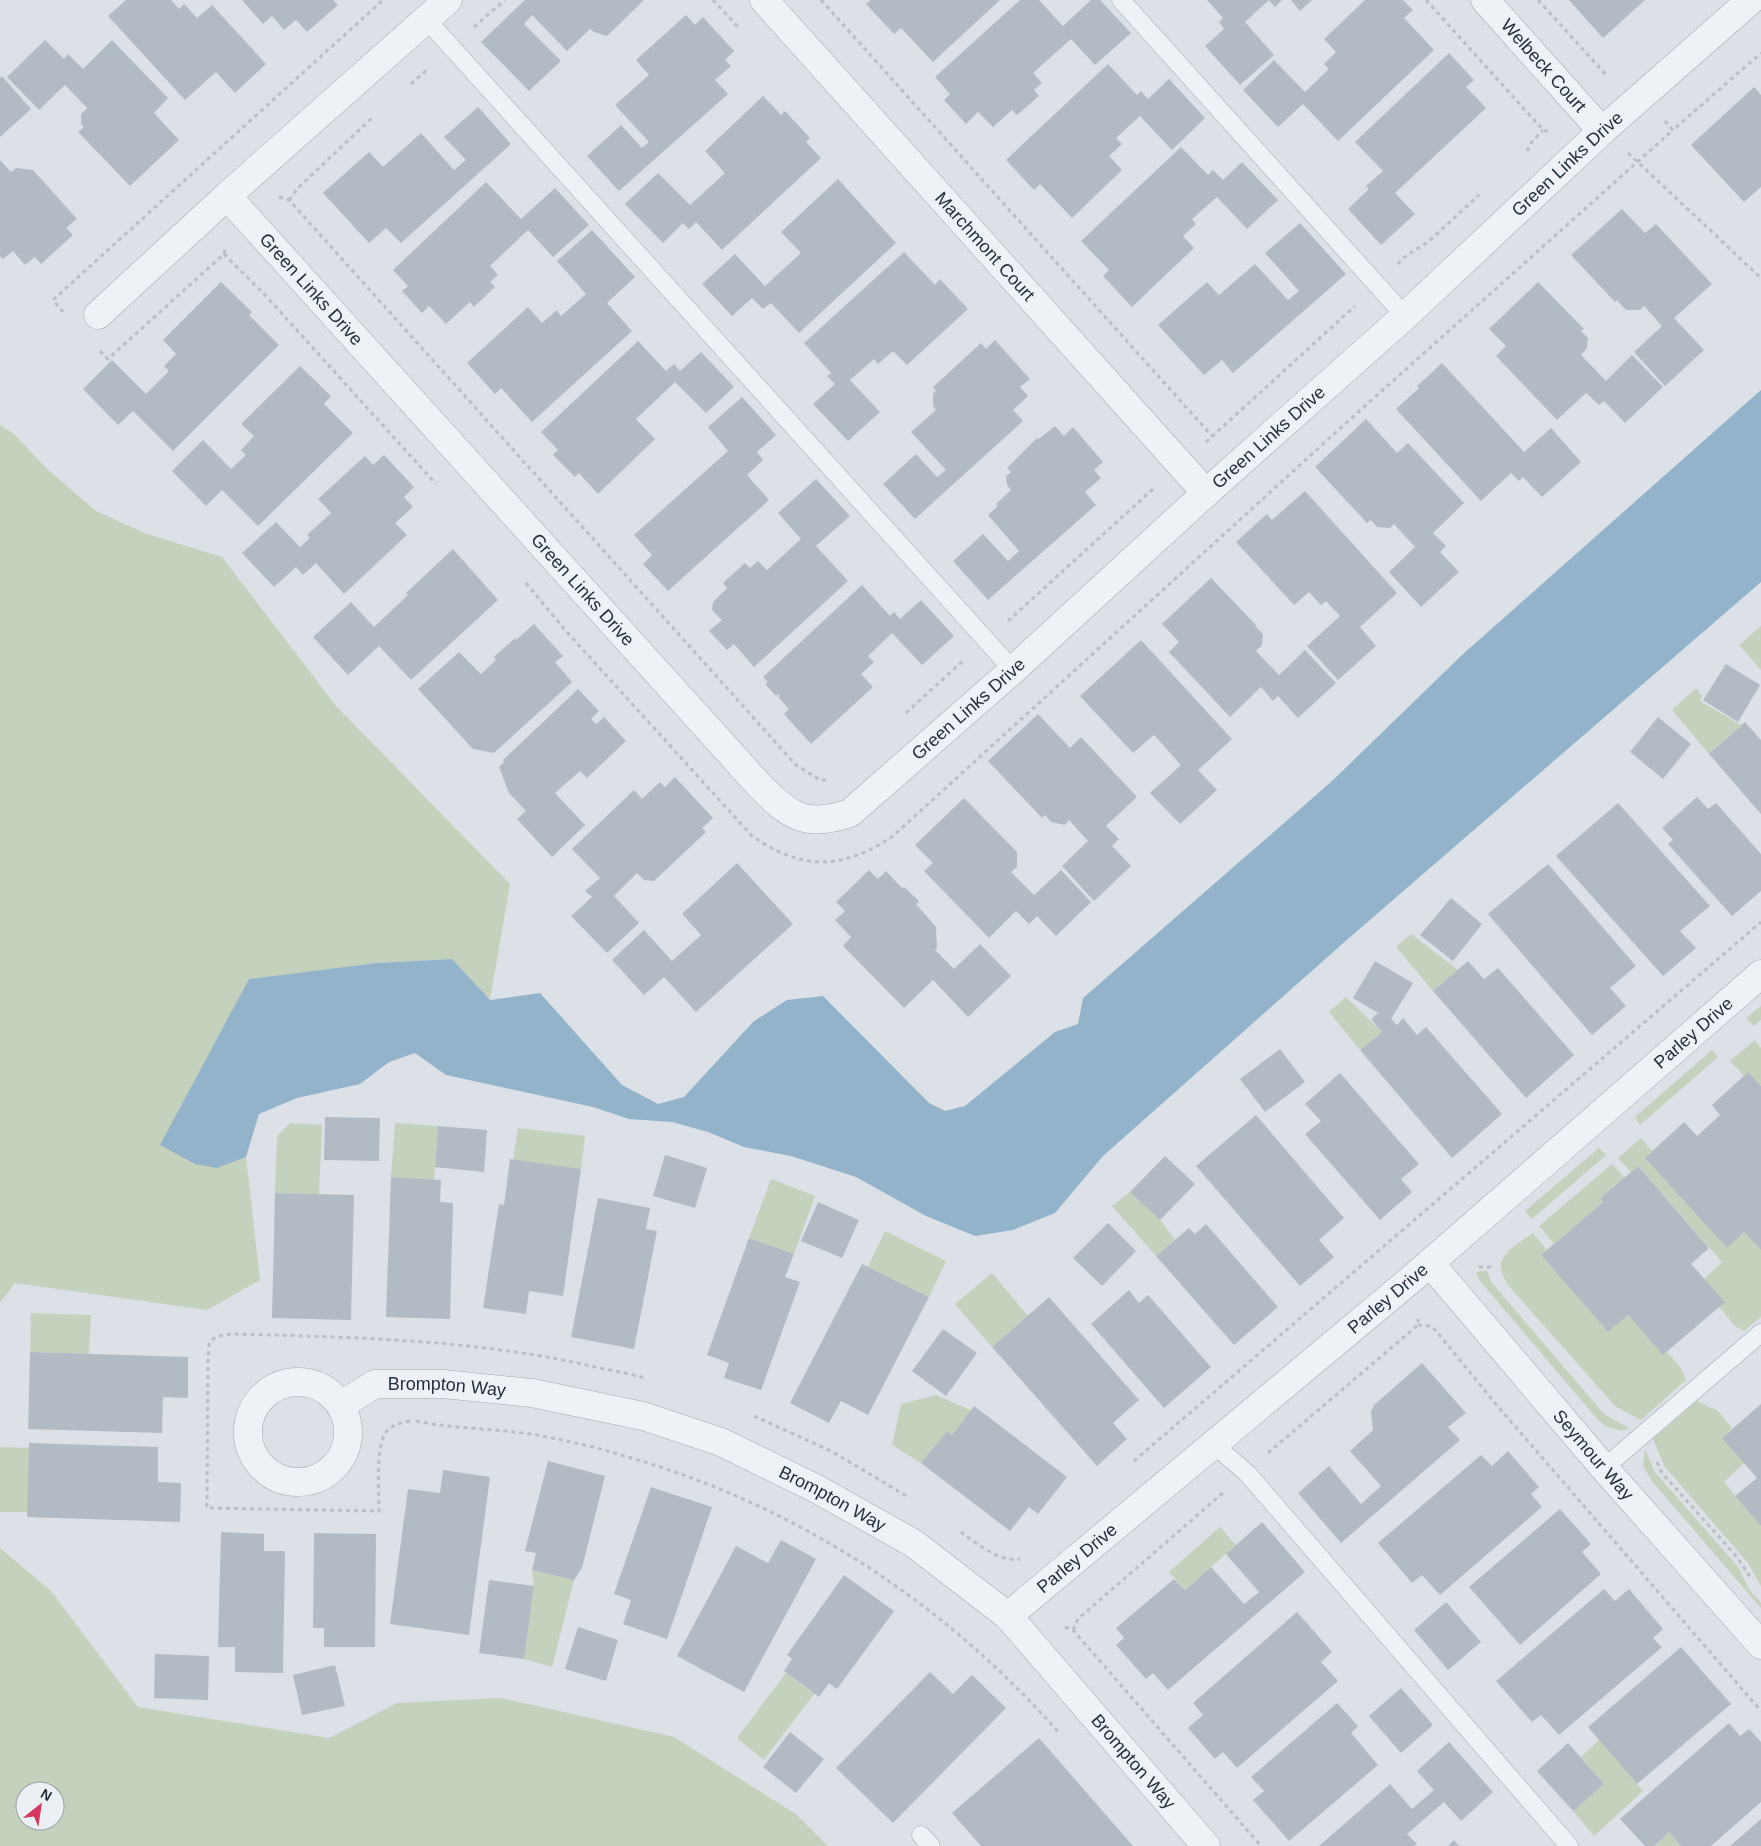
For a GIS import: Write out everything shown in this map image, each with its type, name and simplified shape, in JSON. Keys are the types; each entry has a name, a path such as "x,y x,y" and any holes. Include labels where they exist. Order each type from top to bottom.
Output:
{"street":[{"path":"98,315 227,196 448,0"},
{"name":"Marchmont Court","path":"764,0 1206,493"},
{"name":"Welbeck Court","path":"1485,0 1602,131"},
{"name":"Green Links Drive","path":"227,196 780,806 806,820 830,820 850,813 1013,670 1206,493 1405,316 1602,131 1751,0"},
{"name":"Parley Drive","path":"1008,1616 1430,1263 1761,974"},
{"name":"Seymour Way","path":"1430,1263 1604,1468 1761,1645"},
{"name":"Brompton Way","path":"341,1405 375,1384 443,1384 532,1393 643,1416 721,1442 815,1488 913,1543 1008,1616 1202,1845"}],"lane":[{"path":"1122,0 1405,316"},
{"path":"426,19 1013,670"},
{"path":"1604,1468 1761,1333"},
{"path":"1214,1445 1247,1473 1569,1846"}],"path":[{"path":"409,85 505,0"},
{"path":"821,0 1212,436"},
{"path":"1426,0 1543,130 1556,134 1583,110"},
{"path":"1538,0 1607,76"},
{"path":"1661,116 1673,130 1761,53"},
{"path":"290,200 299,187 376,114"},
{"path":"1524,156 1531,143 1543,130"},
{"path":"1602,131 1620,145 1761,278"},
{"path":"1184,469 1212,436 1378,285 1393,274 1403,258 1428,242 1485,190"},
{"path":"250,221 275,196 290,200 796,765 820,780 833,778"},
{"path":"900,719 1153,489"},
{"path":"1130,1465 1761,922"},
{"path":"1418,1325 1431,1326 1438,1332 1502,1410 1761,1711"},
{"path":"650,1380 536,1354 457,1344 338,1337 231,1334 214,1337 209,1345 208,1359 207,1508 379,1511 380,1445 386,1431 397,1424 412,1420 516,1432 582,1444 665,1467 759,1505 832,1544 898,1586 977,1649 1066,1741"},
{"path":"746,1413 833,1452 910,1499"},
{"path":"1643,1435 1662,1473 1736,1557 1752,1582"},
{"path":"1073,1630 1078,1619 1247,1473"},
{"path":"957,1530 1003,1557 1012,1560 1025,1557"},
{"path":"1058,1624 1073,1630 1261,1846"}],"green space":[{"path":"0,425 13,433 47,469 96,511 147,534 222,557 336,706 510,884 490,1000 452,959 377,963 217,1168 246,1157 260,1280 207,1310 15,1283 0,1303"},
{"path":"1761,626 1761,670 1739,645"},
{"path":"1696,688 1702,696 1700,701 1741,725 1709,754 1672,710"},
{"path":"1411,934 1458,970 1433,991 1396,947"},
{"path":"1346,997 1382,1032 1360,1050 1329,1012"},
{"path":"1761,1006 1761,1020 1754,1026 1746,1018"},
{"path":"1755,1040 1761,1048 1761,1086 1748,1072 1744,1076 1730,1061"},
{"path":"1712,1050 1718,1057 1640,1125 1635,1117"},
{"path":"290,1123 322,1125 319,1194 275,1193 277,1136"},
{"path":"395,1123 438,1126 434,1180 391,1177"},
{"path":"518,1128 585,1136 581,1169 513,1161"},
{"path":"1641,1138 1652,1151 1645,1158 1727,1247 1744,1232 1761,1250 1761,1317 1744,1331 1735,1326 1719,1307 1724,1302 1704,1279 1722,1262 1638,1166 1631,1172 1618,1158"},
{"path":"1599,1148 1606,1155 1532,1219 1525,1211"},
{"path":"1612,1164 1624,1177 1600,1198 1603,1202 1554,1244 1539,1226"},
{"path":"771,1179 815,1196 794,1254 749,1238"},
{"path":"1130,1192 1160,1220 1175,1239 1156,1256 1112,1206"},
{"path":"885,1231 946,1261 929,1297 868,1267"},
{"path":"1533,1233 1547,1250 1541,1255 1608,1332 1628,1315 1663,1355 1667,1352 1681,1368 1686,1380 1641,1420 1616,1407 1507,1284 1501,1269 1503,1258 1512,1248"},
{"path":"1487,1271 1492,1283 1604,1414 1630,1429 1614,1429 1599,1421 1480,1281 1476,1272"},
{"path":"992,1273 1028,1316 992,1347 955,1304"},
{"path":"31,1313 91,1315 89,1354 30,1352"},
{"path":"936,1395 971,1410 952,1435 947,1431 921,1463 892,1445 901,1404"},
{"path":"1697,1401 1718,1411 1732,1428 1722,1438 1744,1463 1724,1482 1761,1526 1761,1586 1748,1563 1665,1467 1653,1439"},
{"path":"0,1447 30,1448 28,1512 0,1512"},
{"path":"1645,1449 1654,1471 1738,1567 1750,1591 1761,1603 1761,1608 1651,1480 1643,1466"},
{"path":"1220,1527 1236,1545 1185,1590 1169,1572"},
{"path":"0,1548 51,1591 138,1707 329,1738 397,1703 501,1698 674,1737 797,1815 828,1846 0,1846"},
{"path":"532,1570 574,1580 552,1667 524,1659 534,1586"},
{"path":"786,1673 814,1694 764,1760 737,1738"},
{"path":"1599,1740 1643,1791 1594,1836 1573,1811 1604,1784 1581,1757"},
{"path":"1669,1832 1681,1846 1654,1846"}],"water":[{"path":"1761,390 1761,582 1349,938 1103,1156 1055,1213 1013,1230 975,1236 926,1216 856,1177 791,1156 744,1147 708,1132 672,1122 629,1119 593,1107 446,1075 415,1053 389,1062 360,1084 297,1098 259,1114 246,1157 217,1168 195,1164 160,1145 249,979 377,963 452,959 490,1000 540,993 622,1085 658,1104 684,1097 754,1021 787,1000 823,996 929,1103 945,1111 965,1106 1055,1032 1078,1024 1083,998 1331,782 1462,655"}],"building":[{"path":"126,0 171,0 179,9 184,4 197,18 212,5 266,64 235,93 216,72 185,100 108,16"},
{"path":"242,0 333,0 338,5 307,32 296,20 284,30 272,16 263,24"},
{"path":"525,0 644,0 607,36 590,29 567,51 532,15 524,24 561,61 529,91 481,42"},
{"path":"871,0 1000,0 933,62 901,28 894,34 866,4"},
{"path":"1020,0 1039,0 1063,26 1091,0 1100,0 1131,33 1095,65 1071,39 1033,73 1042,83 1034,90 1039,96 1017,115 1012,110 993,127 978,112 966,124 944,100 950,94 935,77"},
{"path":"1207,0 1269,0 1245,22 1274,55 1240,85 1205,46 1224,29 1219,22 1223,18"},
{"path":"1269,0 1282,0 1275,7"},
{"path":"1291,0 1312,0 1300,11"},
{"path":"1365,0 1403,0 1413,10 1404,18 1434,50 1338,141 1303,104 1278,127 1243,90 1274,60 1305,92 1329,69 1324,64 1336,52 1324,39"},
{"path":"1569,0 1645,0 1603,38"},
{"path":"686,15 695,25 703,17 734,51 725,60 731,66 715,80 728,94 619,191 587,156 621,125 642,148 649,142 615,105 649,75 636,60"},
{"path":"45,40 64,59 68,54 83,69 112,40 168,98 154,113 179,140 130,186 78,132 84,127 81,124 81,114 87,108 65,85 39,110 7,77"},
{"path":"1449,53 1474,80 1466,87 1486,108 1395,193 1415,214 1381,245 1348,209 1369,189 1366,186 1383,171 1355,142"},
{"path":"1108,64 1137,95 1141,91 1148,99 1169,79 1205,118 1172,150 1140,116 1116,138 1122,144 1109,156 1122,170 1072,218 1040,184 1034,190 1006,160"},
{"path":"2,76 31,109 0,137 0,78"},
{"path":"1754,87 1761,95 1761,187 1744,202 1691,145"},
{"path":"763,96 781,115 785,111 810,138 806,142 821,158 722,250 696,222 689,229 683,223 663,243 625,204 658,173 690,205 725,173 705,151"},
{"path":"478,107 511,144 401,243 386,228 369,243 323,193 369,152 383,167 421,133 454,170 466,160 444,137"},
{"path":"1181,147 1208,175 1213,170 1223,180 1242,162 1278,200 1247,229 1217,197 1192,219 1196,224 1183,236 1194,248 1132,307 1103,276 1109,270 1081,241"},
{"path":"0,160 11,172 16,168 33,170 77,219 66,228 73,235 41,264 35,257 25,265 13,251 3,259 0,256"},
{"path":"838,179 896,243 799,333 771,303 763,309 752,298 732,316 702,284 735,254 765,286 801,253 781,232"},
{"path":"486,182 521,219 555,188 589,225 553,257 528,230 490,266 498,275 490,282 495,287 474,307 470,302 446,324 429,306 422,313 402,291 408,286 393,270"},
{"path":"1622,209 1645,233 1656,224 1712,284 1674,318 1704,350 1665,386 1634,352 1662,326 1644,306 1640,310 1626,310 1617,300 1615,302 1571,255"},
{"path":"1300,223 1346,274 1233,373 1222,360 1204,375 1158,325 1207,282 1219,295 1255,264 1288,300 1299,291 1265,253"},
{"path":"592,230 635,277 607,303 632,331 532,422 501,388 495,394 467,363 528,307 542,323 557,310 561,316 586,294 557,261"},
{"path":"904,252 935,285 940,279 968,309 907,365 893,351 878,364 874,359 850,380 880,412 848,441 813,404 835,384 827,376 831,373 804,343"},
{"path":"221,282 252,312 249,315 279,345 173,451 133,411 118,425 83,389 112,360 146,394 169,371 164,366 176,354 163,340"},
{"path":"1538,282 1584,329 1581,331 1588,338 1587,348 1581,355 1606,381 1632,355 1663,387 1625,423 1604,401 1599,405 1586,393 1557,420 1496,356 1506,346 1489,329"},
{"path":"995,340 1030,379 1020,387 1028,396 1013,410 1023,421 915,519 883,484 916,454 937,477 946,470 911,432 936,410 933,406 933,393 936,391 933,387 981,343 986,349"},
{"path":"638,341 666,371 674,364 680,371 701,352 734,387 706,413 675,382 636,419 655,439 598,494 579,473 575,477 553,455 558,450 541,432"},
{"path":"1442,363 1524,452 1551,428 1581,462 1542,497 1523,477 1519,481 1511,473 1481,501 1396,409"},
{"path":"300,366 331,396 324,404 353,433 258,526 222,490 206,506 172,471 203,440 231,469 246,455 241,450 254,436 241,424"},
{"path":"742,397 776,435 757,452 763,460 747,475 769,500 668,591 643,564 652,555 634,535 728,451 708,427"},
{"path":"1366,419 1397,453 1408,443 1464,503 1433,533 1446,546 1440,552 1459,572 1421,607 1389,572 1415,547 1394,524 1390,528 1377,527 1371,520 1367,523 1315,467"},
{"path":"1055,426 1064,436 1073,427 1103,462 1094,470 1101,478 1085,492 1096,505 988,600 953,561 983,534 1008,561 1019,551 988,515 998,506 996,504 1011,490 1007,485 1006,476 1011,472 1007,468 1037,438 1039,439"},
{"path":"384,455 414,487 404,497 413,507 395,523 407,535 344,594 316,563 303,575 296,567 274,587 242,553 276,522 300,547 310,538 307,535 331,513 318,499 365,456 373,465"},
{"path":"816,479 850,516 816,546 848,581 754,667 734,644 727,650 709,631 722,620 712,610 713,602 727,588 723,583 745,563 750,568 758,561 767,570 801,539 778,513"},
{"path":"1305,491 1397,593 1360,627 1376,646 1338,680 1307,646 1340,616 1326,601 1321,605 1309,592 1294,605 1236,542 1267,514 1272,520"},
{"path":"453,549 498,600 411,680 379,646 348,675 313,637 351,602 374,627 408,595 406,593"},
{"path":"1211,578 1263,634 1262,645 1256,651 1279,675 1305,650 1336,683 1298,718 1278,696 1273,701 1261,687 1230,717 1169,652 1179,642 1162,624"},
{"path":"862,585 890,616 894,612 900,619 921,600 954,636 922,665 892,633 868,656 874,662 861,674 873,687 811,744 784,714 789,709 778,697 780,696 778,694 776,696 765,684 768,682 763,677"},
{"path":"534,624 563,656 555,662 572,682 494,753 473,749 418,689 459,652 481,674 496,660 494,657"},
{"path":"1141,640 1232,739 1198,770 1217,790 1180,824 1150,793 1181,765 1154,735 1133,753 1080,696"},
{"path":"1726,664 1760,685 1738,722 1703,700"},
{"path":"578,689 599,711 591,719 596,724 604,717 626,741 587,778 580,771 555,793 585,825 552,857 517,819 526,811 509,793 499,767 504,762 503,760"},
{"path":"1038,714 1070,748 1081,737 1137,797 1106,826 1119,839 1112,846 1131,866 1094,901 1062,866 1088,841 1069,820 1065,825 1051,822 1045,815 1042,818 988,761"},
{"path":"1658,717 1691,744 1663,779 1630,752"},
{"path":"1745,722 1761,740 1761,814 1709,754"},
{"path":"675,777 713,818 702,828 706,832 654,881 644,880 637,873 614,896 639,923 607,953 571,916 592,897 585,891 600,878 572,849 634,790 642,799 660,782 665,787"},
{"path":"1697,797 1708,809 1716,803 1761,854 1761,891 1732,916 1668,844 1673,840 1662,828"},
{"path":"964,798 1017,852 1017,867 1011,872 1034,895 1061,870 1091,902 1056,936 1037,916 1029,924 1016,911 989,938 924,871 933,863 915,845"},
{"path":"1618,803 1710,906 1680,931 1696,948 1663,976 1556,856"},
{"path":"737,863 793,924 696,1012 664,977 644,995 612,960 644,930 672,961 701,935 682,914"},
{"path":"1548,864 1636,966 1610,988 1626,1006 1592,1035 1488,914"},
{"path":"869,870 878,879 886,871 902,888 904,887 919,901 916,904 936,927 937,948 935,950 954,969 980,944 1011,976 968,1017 933,980 904,1008 843,946 851,937 835,920 845,911 836,902"},
{"path":"1451,898 1482,924 1453,961 1420,935"},
{"path":"1375,961 1413,983 1391,1019 1397,1025 1403,1018 1417,1035 1426,1027 1502,1114 1452,1158 1360,1050 1382,1032 1371,1019 1378,1013 1353,998"},
{"path":"1468,961 1484,979 1498,968 1574,1055 1526,1098 1433,991"},
{"path":"1280,1049 1305,1082 1265,1112 1240,1079"},
{"path":"1748,1072 1761,1086 1761,1250 1744,1232 1727,1248 1645,1158 1684,1122 1697,1136 1720,1115 1712,1105"},
{"path":"1340,1073 1419,1164 1401,1179 1412,1192 1380,1220 1305,1134 1321,1121 1305,1104"},
{"path":"1256,1115 1344,1218 1319,1240 1334,1257 1300,1286 1196,1166"},
{"path":"325,1117 380,1118 379,1161 324,1160"},
{"path":"438,1126 487,1130 484,1172 435,1167"},
{"path":"665,1155 707,1168 695,1208 653,1196"},
{"path":"1165,1156 1195,1184 1160,1220 1130,1192"},
{"path":"510,1159 581,1169 563,1296 529,1291 526,1314 483,1308 499,1204 504,1205"},
{"path":"1638,1166 1709,1248 1691,1264 1725,1302 1663,1355 1628,1315 1608,1332 1541,1255 1603,1202 1600,1198"},
{"path":"391,1177 441,1180 440,1202 453,1203 450,1319 386,1317"},
{"path":"275,1193 354,1195 351,1320 272,1318"},
{"path":"598,1198 650,1208 646,1229 657,1231 634,1349 571,1337"},
{"path":"818,1202 859,1220 842,1258 801,1241"},
{"path":"1108,1223 1136,1251 1102,1286 1073,1258"},
{"path":"1206,1224 1278,1307 1234,1345 1156,1256 1189,1228 1195,1234"},
{"path":"749,1238 794,1254 785,1277 800,1282 761,1390 724,1378 729,1363 707,1355"},
{"path":"862,1264 929,1297 868,1415 841,1401 829,1423 790,1403"},
{"path":"1129,1290 1139,1303 1148,1295 1211,1367 1164,1408 1091,1324"},
{"path":"1049,1297 1139,1400 1113,1423 1127,1439 1097,1466 992,1347"},
{"path":"943,1329 977,1353 946,1396 912,1371"},
{"path":"30,1352 188,1357 188,1398 163,1397 162,1433 28,1429"},
{"path":"1422,1363 1466,1413 1448,1427 1460,1440 1341,1543 1298,1493 1329,1466 1361,1504 1381,1486 1350,1451 1373,1430 1371,1412 1374,1405"},
{"path":"1761,1404 1761,1526 1735,1496 1757,1478 1722,1438"},
{"path":"974,1406 1067,1477 1038,1514 1029,1507 1010,1531 921,1463 947,1431 952,1435"},
{"path":"29,1443 158,1447 158,1482 181,1483 180,1522 27,1517"},
{"path":"1508,1451 1539,1487 1531,1494 1542,1507 1440,1595 1422,1575 1412,1583 1378,1543 1481,1455 1492,1466"},
{"path":"548,1461 605,1476 582,1568 574,1580 532,1570 536,1553 525,1551"},
{"path":"443,1470 490,1477 469,1635 390,1624 408,1489 440,1493"},
{"path":"651,1487 712,1507 667,1639 623,1624 631,1600 614,1594"},
{"path":"1560,1509 1591,1544 1582,1552 1601,1574 1520,1645 1469,1587"},
{"path":"1262,1522 1305,1572 1168,1690 1153,1673 1146,1679 1116,1645 1124,1638 1116,1628 1174,1579 1185,1590 1211,1567 1244,1604 1259,1592 1226,1554"},
{"path":"221,1532 264,1534 264,1551 285,1551 283,1673 235,1672 235,1647 218,1647"},
{"path":"314,1533 376,1534 375,1647 324,1647 324,1628 313,1628"},
{"path":"781,1540 816,1559 744,1692 677,1656 736,1546 768,1563"},
{"path":"844,1575 894,1611 837,1689 829,1683 819,1697 784,1671 792,1659 787,1655"},
{"path":"489,1580 534,1586 524,1659 479,1653"},
{"path":"1604,1589 1615,1601 1629,1589 1663,1629 1653,1638 1662,1647 1559,1735 1541,1715 1532,1722 1496,1681"},
{"path":"1446,1602 1481,1642 1448,1670 1414,1630"},
{"path":"1297,1612 1332,1652 1321,1662 1338,1681 1237,1768 1223,1752 1215,1759 1188,1728 1203,1715 1193,1703"},
{"path":"578,1627 618,1640 606,1681 565,1669"},
{"path":"1681,1647 1731,1704 1637,1784 1588,1727"},
{"path":"155,1654 209,1656 208,1700 154,1698"},
{"path":"335,1665 345,1706 302,1715 293,1675"},
{"path":"930,1672 953,1694 972,1675 1006,1708 893,1823 836,1768"},
{"path":"1401,1688 1433,1725 1401,1753 1369,1716"},
{"path":"1337,1703 1358,1726 1351,1733 1378,1765 1289,1841 1253,1800 1264,1791 1251,1777"},
{"path":"1729,1723 1740,1736 1749,1729 1761,1742 1761,1802 1711,1846 1681,1846 1669,1832 1654,1846 1645,1846 1620,1819"},
{"path":"790,1732 824,1759 796,1793 763,1767"},
{"path":"1039,1738 1133,1846 981,1846 952,1813"},
{"path":"1449,1742 1493,1792 1461,1821 1444,1802 1407,1834 1417,1844 1414,1846 1319,1846 1390,1784 1412,1809 1434,1790 1417,1771"},
{"path":"1568,1743 1604,1784 1573,1811 1537,1771"},
{"path":"1761,1819 1761,1846 1730,1846"},
{"path":"1454,1840 1459,1846 1448,1846"}]}
